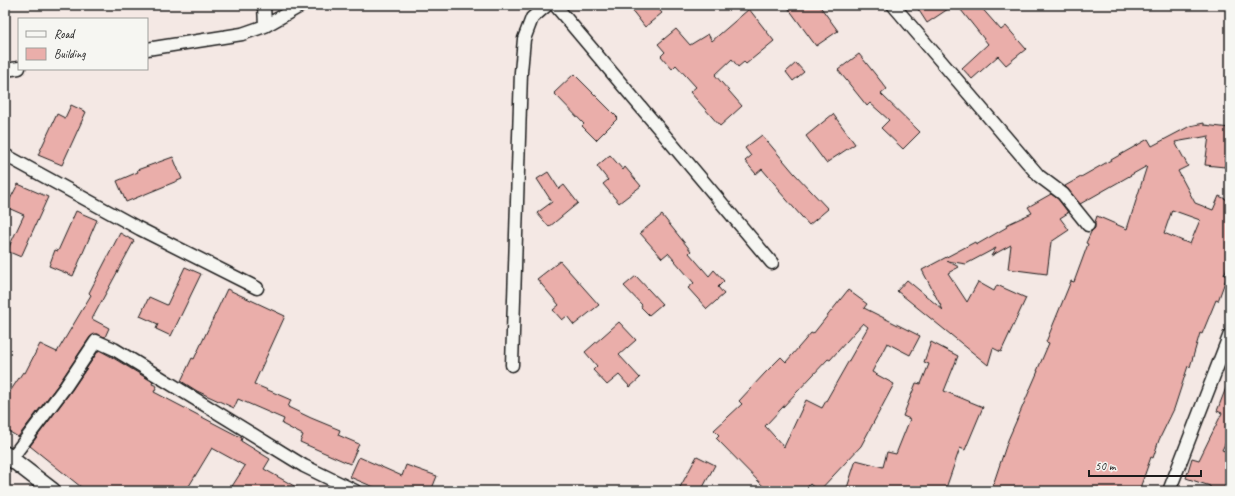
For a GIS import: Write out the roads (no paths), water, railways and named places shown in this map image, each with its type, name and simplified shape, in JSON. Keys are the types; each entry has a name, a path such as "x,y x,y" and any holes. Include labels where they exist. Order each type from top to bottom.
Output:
{"street":[{"path":"264,5 265,26"},
{"path":"148,49 242,34 265,26 302,5"},
{"path":"512,365 521,80 524,39 532,18 548,5"},
{"path":"555,5 772,263"},
{"path":"893,5 1039,176 1063,194 1088,225"},
{"path":"5,70 18,68"},
{"path":"5,155 140,229 257,288"},
{"path":"1169,491 1230,334"},
{"path":"53,491 8,456 66,386 96,341 114,349 304,466 355,491"}]}
